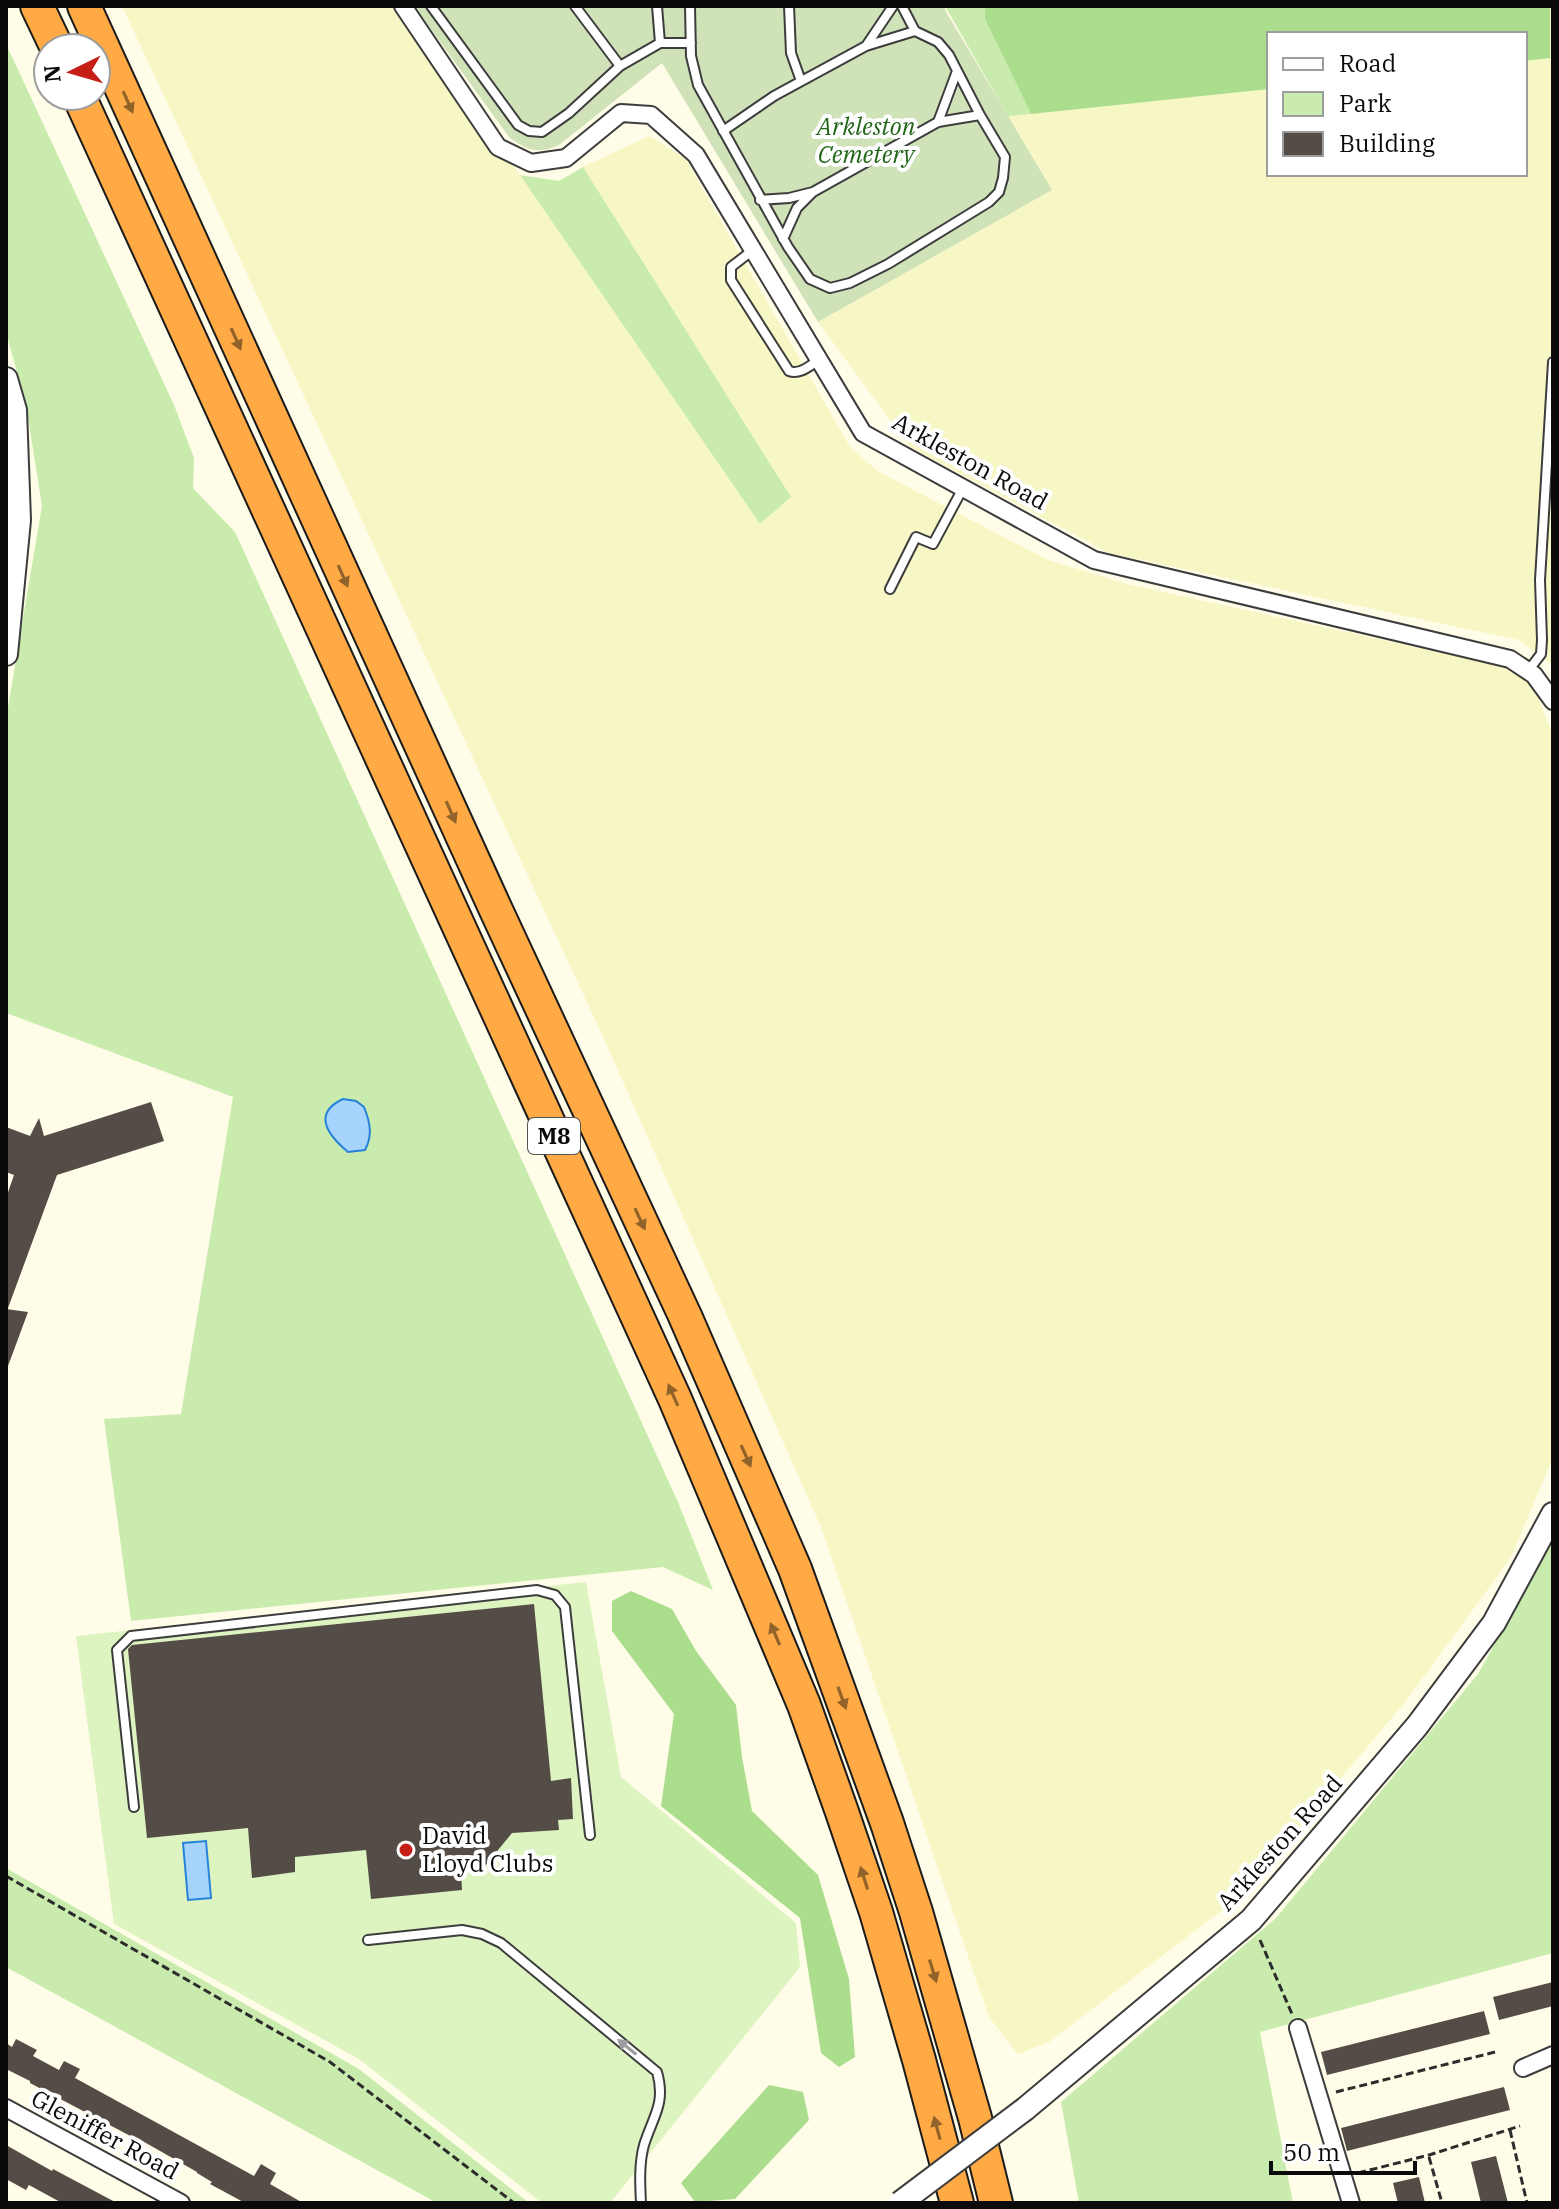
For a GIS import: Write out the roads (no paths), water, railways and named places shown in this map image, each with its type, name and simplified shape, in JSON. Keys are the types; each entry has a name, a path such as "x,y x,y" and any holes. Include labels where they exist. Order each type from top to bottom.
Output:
{"highway":[{"path":"37,6 49,32"},
{"name":"M8","path":"84,6 489,896 685,1316 795,1569 911,1897 975,2118 996,2203"},
{"name":"M8","path":"86,112 675,1399 804,1705 876,1912 957,2203"}],"street":[{"name":"Arkleston Road","path":"403,6 498,147 531,163 566,158 621,113 651,115 696,155 863,433 1094,560 1510,659 1534,675 1553,701"},
{"path":"6,379 15,410 6,654"},
{"name":"Arkleston Road","path":"900,2203 1025,2109 1251,1920 1417,1726 1494,1623 1553,1514"},
{"path":"1298,2028 1351,2203"},
{"path":"1523,2068 1553,2055"},
{"name":"Gleniffer Road","path":"6,2108 181,2203"}],"lane":[{"path":"431,6 518,125 529,131 542,132 569,113 620,66 660,43 691,43"},
{"path":"575,6 620,66"},
{"path":"657,6 660,43"},
{"path":"690,6 691,56 698,85 783,239 810,279 830,288 850,283 888,264 989,202 999,192 1006,165 1005,157 949,55 938,42 915,31 902,6"},
{"path":"789,6 791,53 801,81"},
{"path":"866,46 893,6"},
{"path":"723,131 774,96 866,46 915,31"},
{"path":"938,122 957,71"},
{"path":"760,200 813,192 938,122 980,115"},
{"path":"783,239 797,208 813,192"},
{"path":"753,250 731,267 731,280 789,371 801,371 819,360"},
{"path":"1528,671 1541,654 1540,580 1553,362"},
{"path":"890,589 916,537 933,544 964,487"},
{"path":"134,1807 117,1650 131,1636 537,1590 555,1595 565,1607 590,1835"},
{"path":"368,1940 462,1930 482,1934 501,1943 657,2072 661,2089 643,2148 641,2203"}],"water":[{"path":"343,1099 356,1101 364,1107 370,1128 365,1150 348,1152 326,1125 328,1111"},
{"path":"206,1841 211,1898 188,1900 183,1843"}],"place":[{"name":"David Lloyd Clubs","path":"406,1850"}],"park label":[{"name":"Arkleston Cemetery","path":"866,141"}]}
